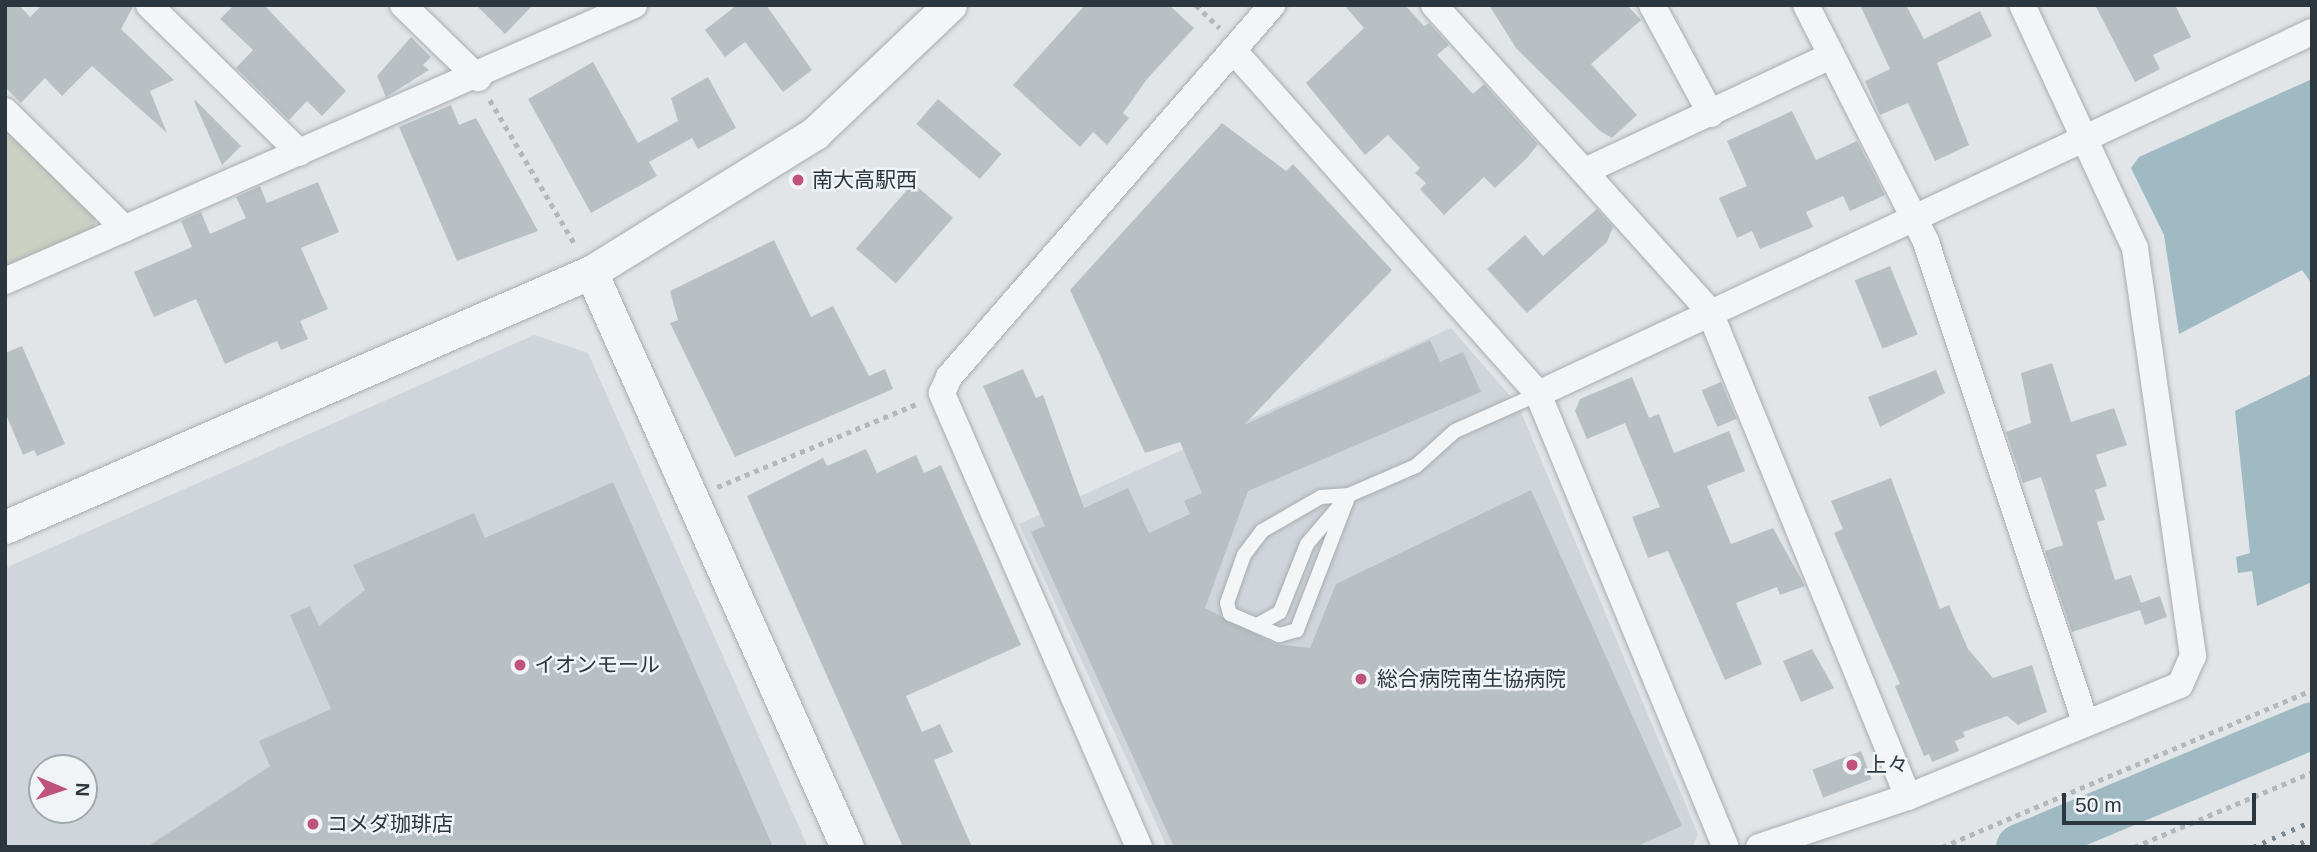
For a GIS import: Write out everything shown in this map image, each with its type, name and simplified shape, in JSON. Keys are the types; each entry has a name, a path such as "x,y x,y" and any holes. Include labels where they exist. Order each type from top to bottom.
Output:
{"street":[{"path":"149,5 300,153"},
{"path":"403,5 478,78"},
{"path":"5,281 478,78 634,5"},
{"path":"5,527 591,272 815,133 950,5"},
{"path":"1139,847 942,393 949,377 1272,5"},
{"path":"1434,5 1709,310 1908,797"},
{"path":"1652,5 1711,114"},
{"path":"1806,5 1913,216 2085,721"},
{"path":"1759,847 1908,797 2085,721 2180,685 2193,656 2135,248 2089,139 2022,5"},
{"path":"1538,394 1709,310 2089,139 2312,32"},
{"path":"1233,50 1538,394 1726,847"},
{"path":"1585,171 1830,56"},
{"path":"5,111 125,229"},
{"path":"591,272 847,847"}],"lane":[{"path":"1349,495 1297,630 1279,635 1230,614 1227,603 1244,555 1262,531 1321,497 1349,495 1416,466 1455,431 1538,394"},
{"path":"1256,625 1280,612 1307,544 1349,495"}],"path":[{"path":"478,78 591,272"},
{"path":"691,498 942,393"},
{"path":"1942,847 2312,690"},
{"path":"2134,847 2312,772"}],"shaded area":[{"path":"5,126 97,215 93,231 5,269"},
{"name":"総合病院南生協病院","path":"1451,328 1518,405 1698,834 1692,847 1167,847 1019,524"},
{"path":"534,335 588,353 808,847 5,847 5,568"}],"water":[{"path":"2312,79 2312,284 2302,270 2179,334 2164,235 2131,168 2139,157"},
{"path":"2312,374 2312,582 2257,606 2252,571 2238,573 2236,557 2250,553 2235,411"}],"building":[{"path":"5,5 19,5 30,17 42,5 134,5 121,29 174,80 150,91 167,133 92,66 62,96 45,78 21,103 5,87"},
{"path":"234,5 264,5 346,91 322,116 307,101 289,120 236,68 253,50 220,19"},
{"path":"476,5 533,5 505,34"},
{"path":"737,5 766,5 812,70 783,92 745,42 725,57 705,30"},
{"path":"1085,5 1169,5 1194,28 1147,79 1123,113 1129,118 1107,145 1093,132 1080,147 1013,85"},
{"path":"1344,5 1405,5 1424,26 1429,23 1449,45 1437,55 1473,94 1484,84 1538,144 1495,188 1484,177 1444,215 1420,189 1426,183 1415,173 1420,168 1388,135 1365,155 1306,83 1364,28"},
{"path":"1489,5 1627,5 1641,20 1591,64 1637,115 1612,138 1600,131 1516,48"},
{"path":"1860,5 1906,5 1924,39 1980,11 1992,36 1937,63 1969,145 1935,161 1908,103 1880,115 1865,81 1890,69"},
{"path":"2095,5 2175,5 2191,37 2153,55 2160,69 2135,82"},
{"path":"411,37 431,57 423,65 429,70 386,97 377,76"},
{"path":"593,62 638,143 678,121 671,98 708,77 736,128 698,149 692,138 649,162 657,176 591,213 528,99"},
{"path":"938,99 1001,154 980,179 916,124"},
{"path":"194,101 241,146 222,165"},
{"path":"451,105 459,125 476,118 538,231 457,261 399,127"},
{"path":"1792,111 1816,160 1857,141 1885,195 1850,211 1843,196 1806,212 1813,227 1760,249 1752,231 1737,238 1719,198 1747,186 1727,141"},
{"name":"総合病院南生協病院","path":"1222,123 1286,171 1293,164 1392,270 1244,425 1430,340 1440,362 1463,352 1481,392 1248,491 1205,608 1275,644 1310,648 1336,584 1531,490 1682,826 1635,847 1174,847 1031,532 1045,526 983,386 1023,369 1036,398 1043,395 1084,508 1128,488 1149,533 1190,514 1184,501 1202,493 1180,442 1145,453 1070,290"},
{"path":"318,182 339,232 301,248 328,309 300,321 308,339 281,350 277,341 225,364 196,299 154,317 134,272 192,247 181,221 201,212 210,234 246,218 236,197 260,186 267,203"},
{"path":"913,183 953,218 896,283 856,249"},
{"path":"1597,209 1613,227 1607,242 1527,313 1487,269 1525,235 1543,256"},
{"path":"774,240 811,317 833,306 869,376 885,369 893,389 735,457 670,323 678,320 670,291"},
{"path":"1890,266 1918,335 1882,349 1855,280"},
{"path":"22,346 65,444 37,456 34,450 23,455 5,412 5,353"},
{"path":"2052,363 2071,422 2114,408 2127,445 2096,455 2107,486 2095,490 2105,520 2097,522 2115,580 2131,575 2141,603 2160,596 2167,617 2145,625 2140,610 2072,632 2045,551 2063,545 2041,477 2023,483 2006,432 2031,423 2021,373"},
{"path":"1936,370 1945,393 1880,427 1868,397"},
{"path":"1632,377 1649,418 1659,414 1674,453 1729,431 1745,471 1707,486 1731,544 1773,528 1805,586 1780,595 1777,587 1736,603 1762,664 1725,680 1668,551 1648,558 1632,517 1660,507 1625,423 1587,439 1575,411 1580,399"},
{"path":"1721,382 1737,419 1717,427 1702,390"},
{"path":"866,449 877,473 916,455 924,473 941,465 1021,645 906,696 922,732 940,724 953,752 934,760 972,847 903,847 747,496 823,458 827,466"},
{"path":"1891,478 1940,609 1949,605 1968,649 1993,678 2032,665 2047,712 2018,725 2007,716 1963,732 1965,737 1955,741 1959,751 1932,762 1929,754 1924,756 1895,686 1900,684 1834,533 1843,529 1831,501"},
{"name":"イオンモール","path":"613,482 773,847 147,847 270,766 259,741 331,709 290,615 310,606 319,626 365,590 353,565 474,513 485,538"},
{"path":"1812,649 1834,688 1801,702 1783,661"},
{"path":"1861,751 1872,779 1823,798 1812,770"}],"waterway":[{"path":"2019,847 2312,725"}],"railway":[{"path":"2253,847 2312,821"},
{"path":"2291,847 2312,838"}],"place":[{"name":"南大高駅西","path":"798,180"},
{"name":"イオンモール","path":"520,665"},
{"name":"総合病院南生協病院","path":"1361,679"},
{"name":"上々","path":"1852,765"},
{"name":"コメダ珈琲店","path":"313,824"}]}
